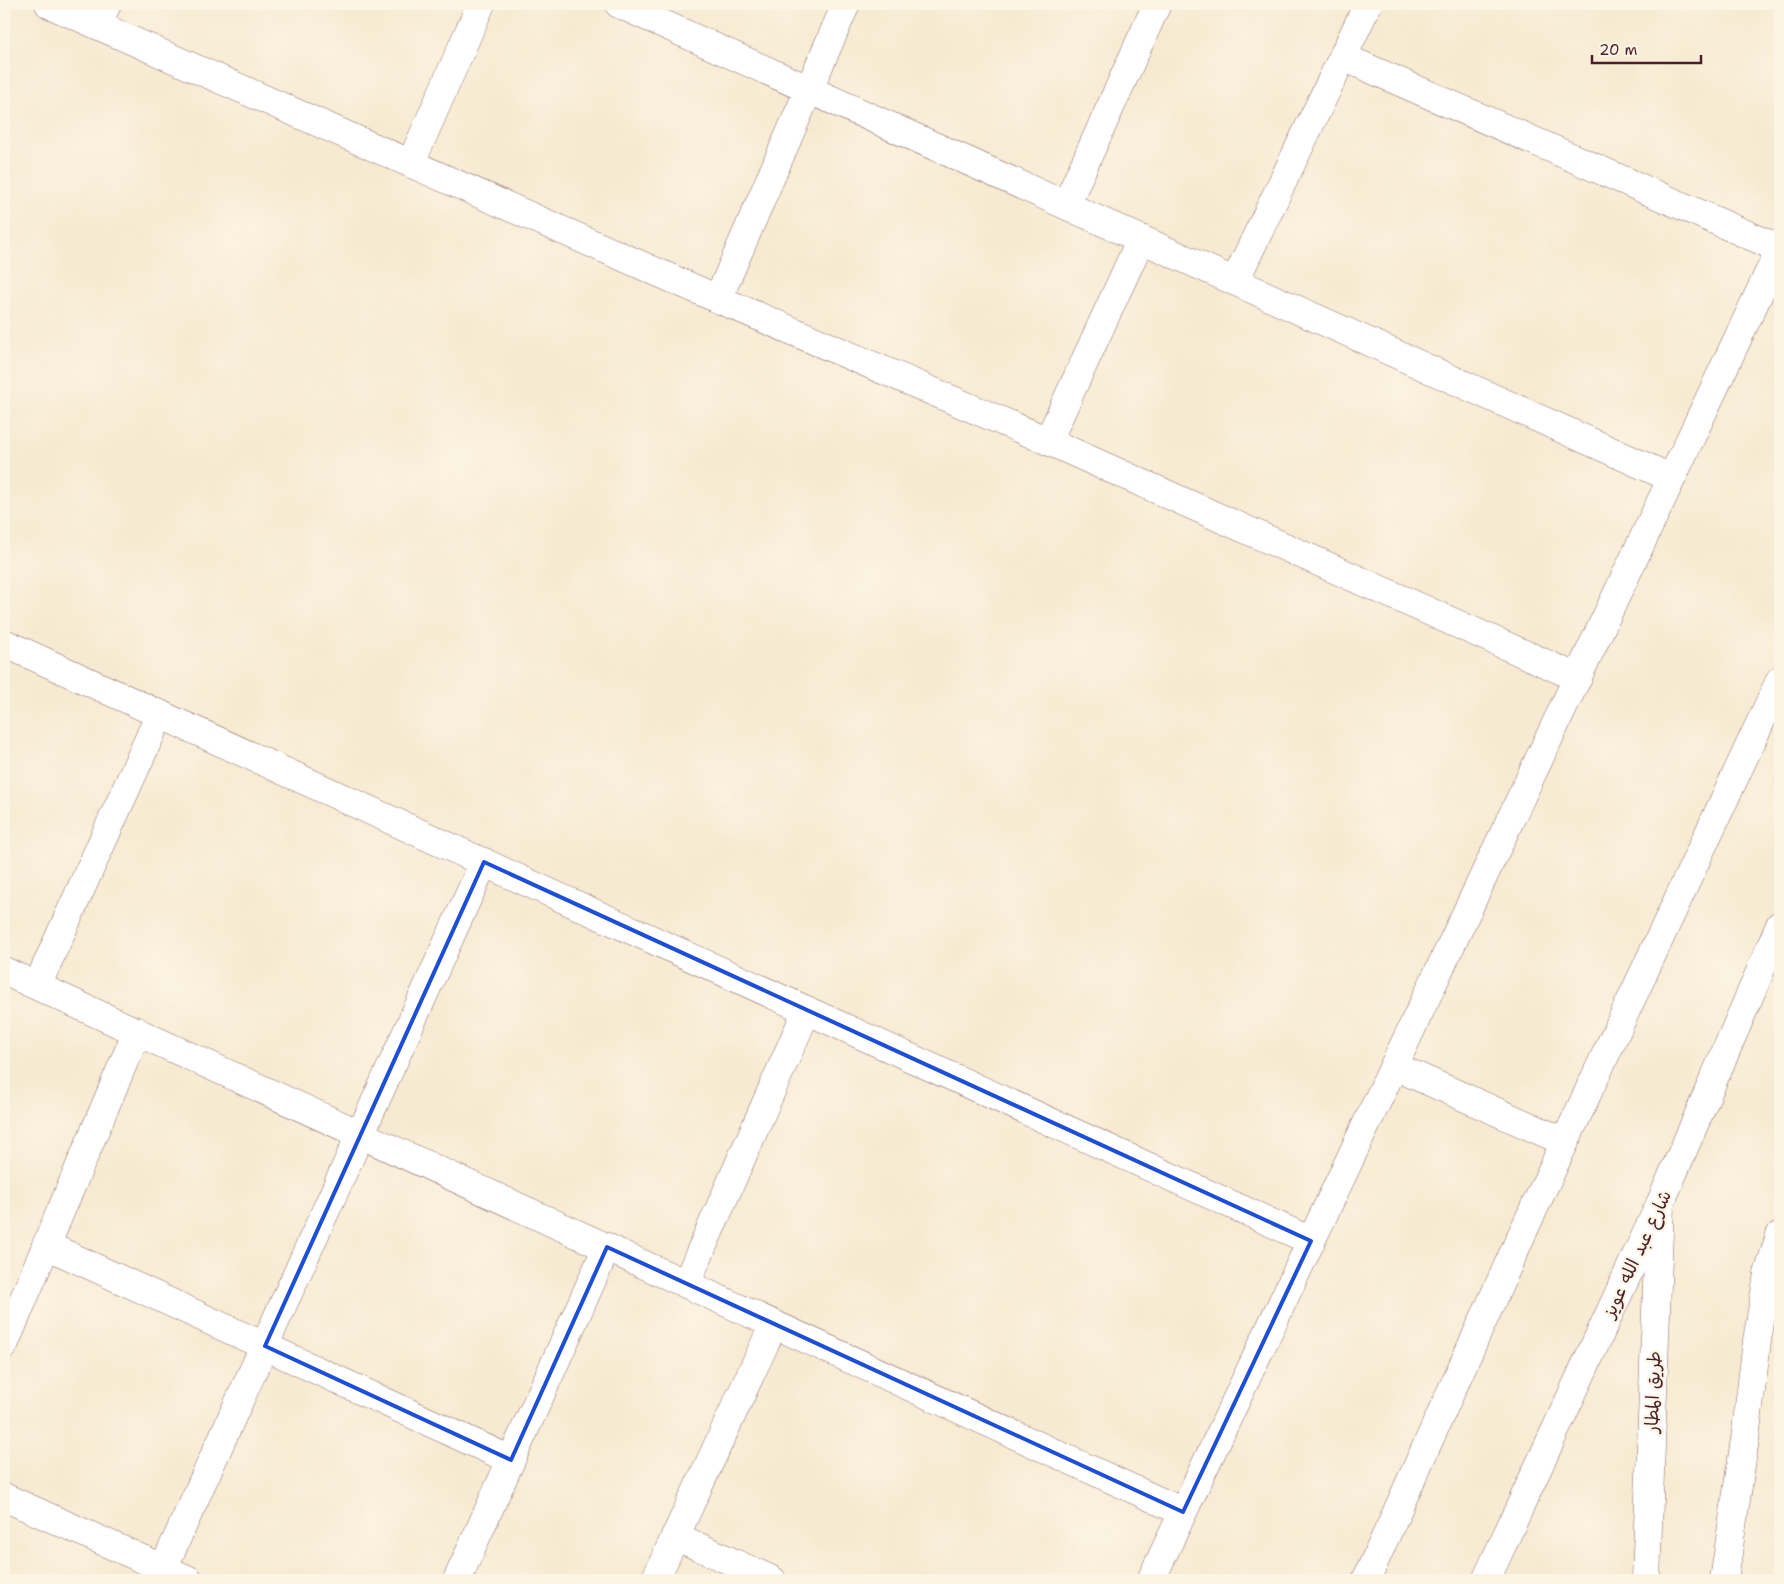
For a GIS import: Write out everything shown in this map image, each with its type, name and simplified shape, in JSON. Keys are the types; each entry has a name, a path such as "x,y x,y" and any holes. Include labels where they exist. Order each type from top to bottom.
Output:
{"main road":[{"path":"49,4 102,15 411,163 718,299 1048,441 1578,678"},
{"path":"411,163 481,4"},
{"path":"619,4 1672,478"},
{"path":"718,299 846,4"},
{"path":"1066,205 1157,4"},
{"path":"1235,281 1368,4"},
{"path":"1151,1580 1780,249 1342,58"},
{"path":"1048,441 1141,239"},
{"path":"4,643 1311,1241"},
{"path":"1366,1580 1565,1142 1780,680"},
{"path":"37,986 160,714"},
{"path":"161,1574 484,862"},
{"name":"شارع عبد الله عويز","path":"1486,1580 1660,1204 1780,925"},
{"path":"4,971 1183,1512"},
{"path":"686,1284 806,1010"},
{"path":"4,1346 136,1031"},
{"path":"1394,1066 1565,1142"},
{"name":"طريق المطار","path":"1646,1580 1660,1204"},
{"path":"1724,1580 1745,1439 1756,1341 1768,1274 1780,1235"},
{"path":"46,1245 511,1460"},
{"path":"457,1580 607,1247"},
{"path":"655,1580 774,1324"},
{"path":"4,1497 161,1574 189,1580"},
{"path":"676,1536 772,1580"}],"highlighted area":[{"path":"484,862 1311,1241 1183,1512 607,1247 511,1460 265,1346"}]}
